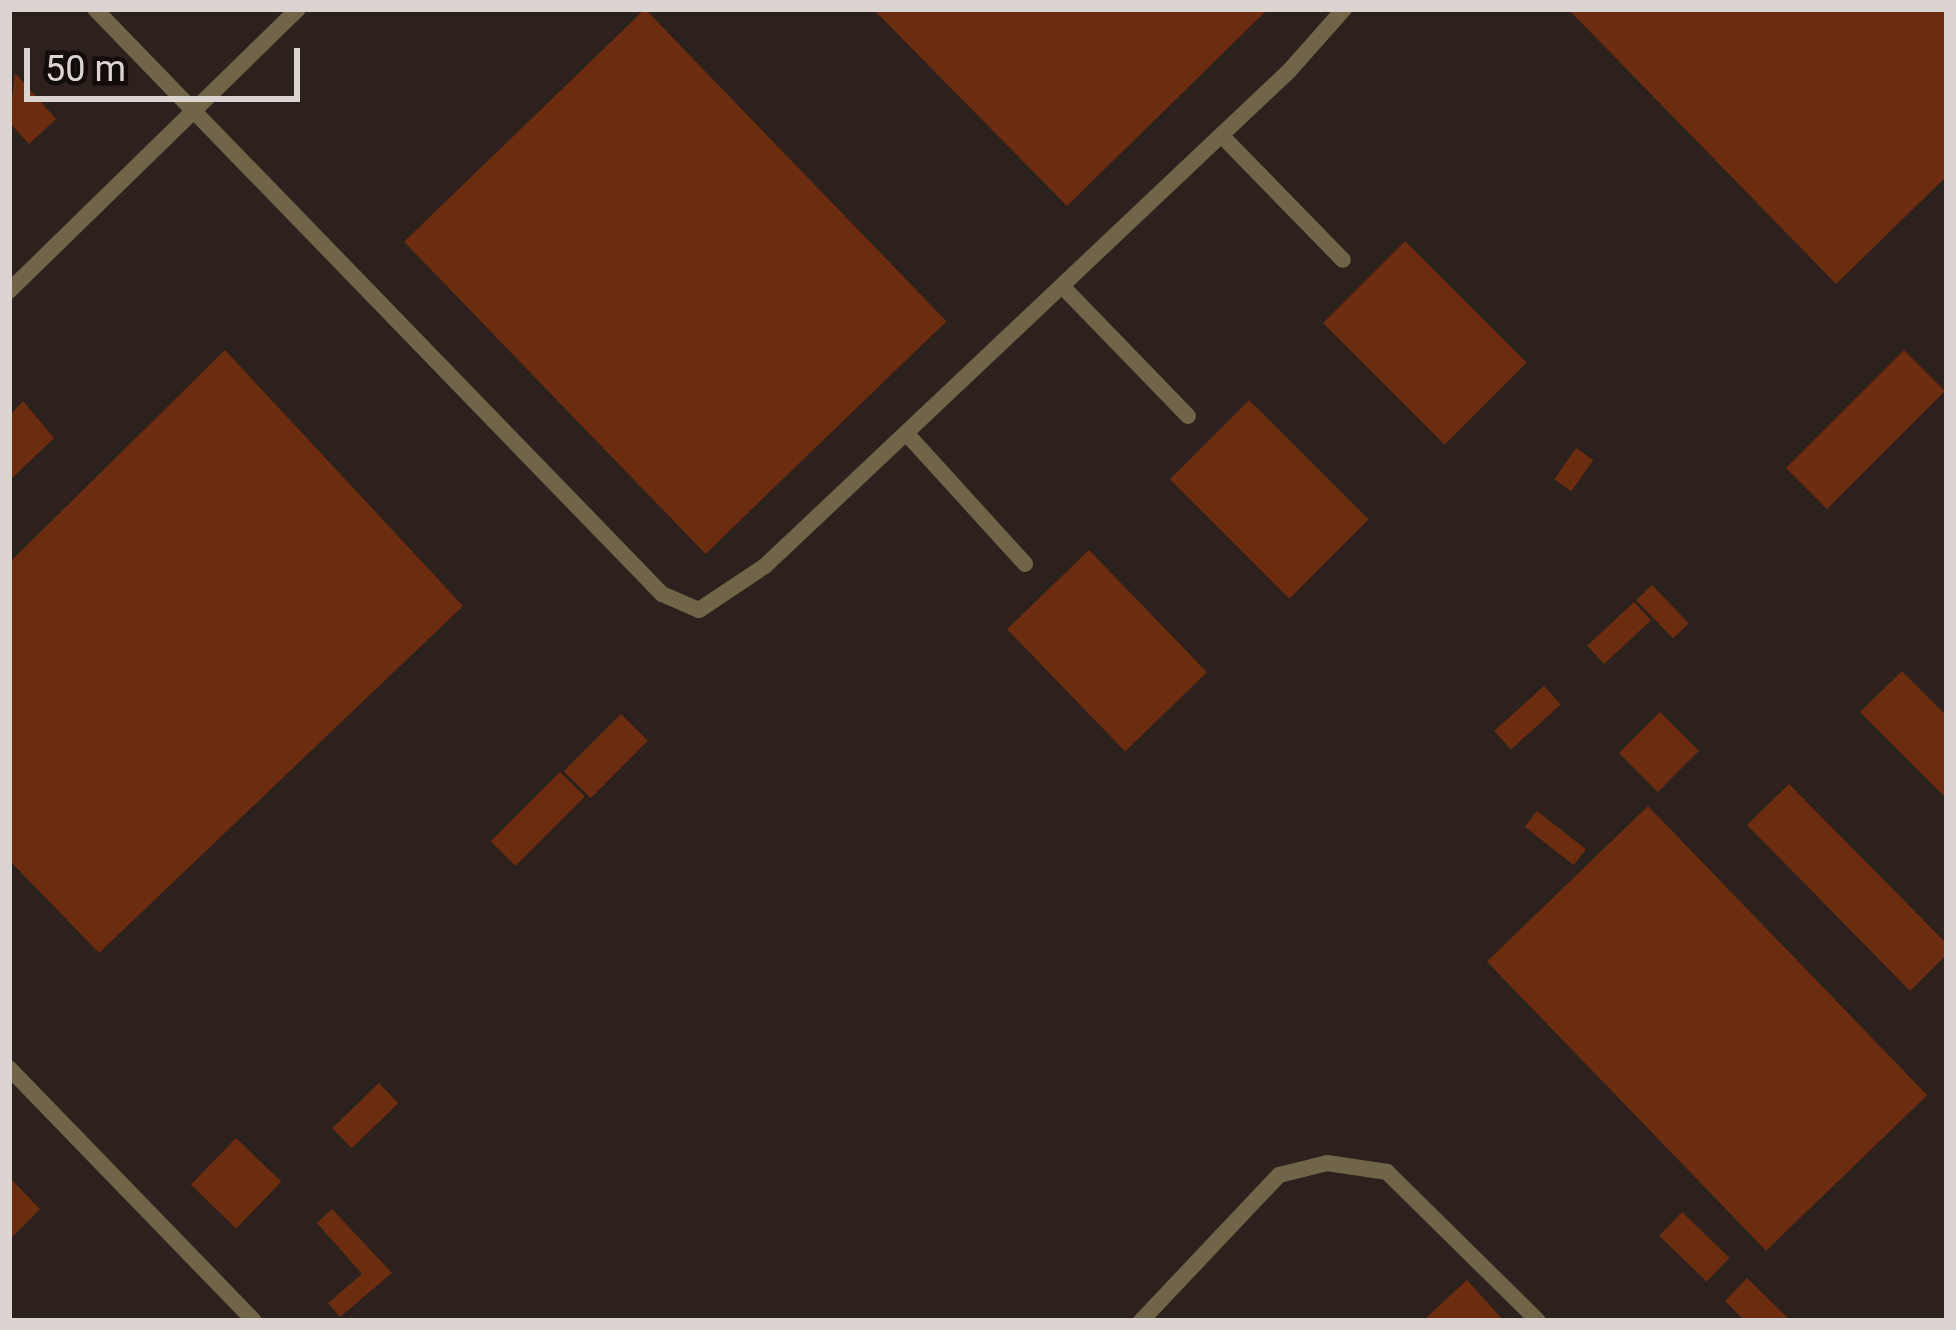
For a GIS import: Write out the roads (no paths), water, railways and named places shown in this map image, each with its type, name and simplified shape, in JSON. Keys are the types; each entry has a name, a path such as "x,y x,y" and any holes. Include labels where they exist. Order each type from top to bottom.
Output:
{"lane":[{"path":"95,9 662,594 699,610 765,566 1222,136 1344,9"},
{"path":"9,292 298,9"},
{"path":"1222,136 1343,260"},
{"path":"1062,286 1188,416"},
{"path":"906,433 1025,564"},
{"path":"9,1068 254,1321"},
{"path":"1141,1321 1279,1175 1327,1163 1387,1172 1538,1321"}]}
